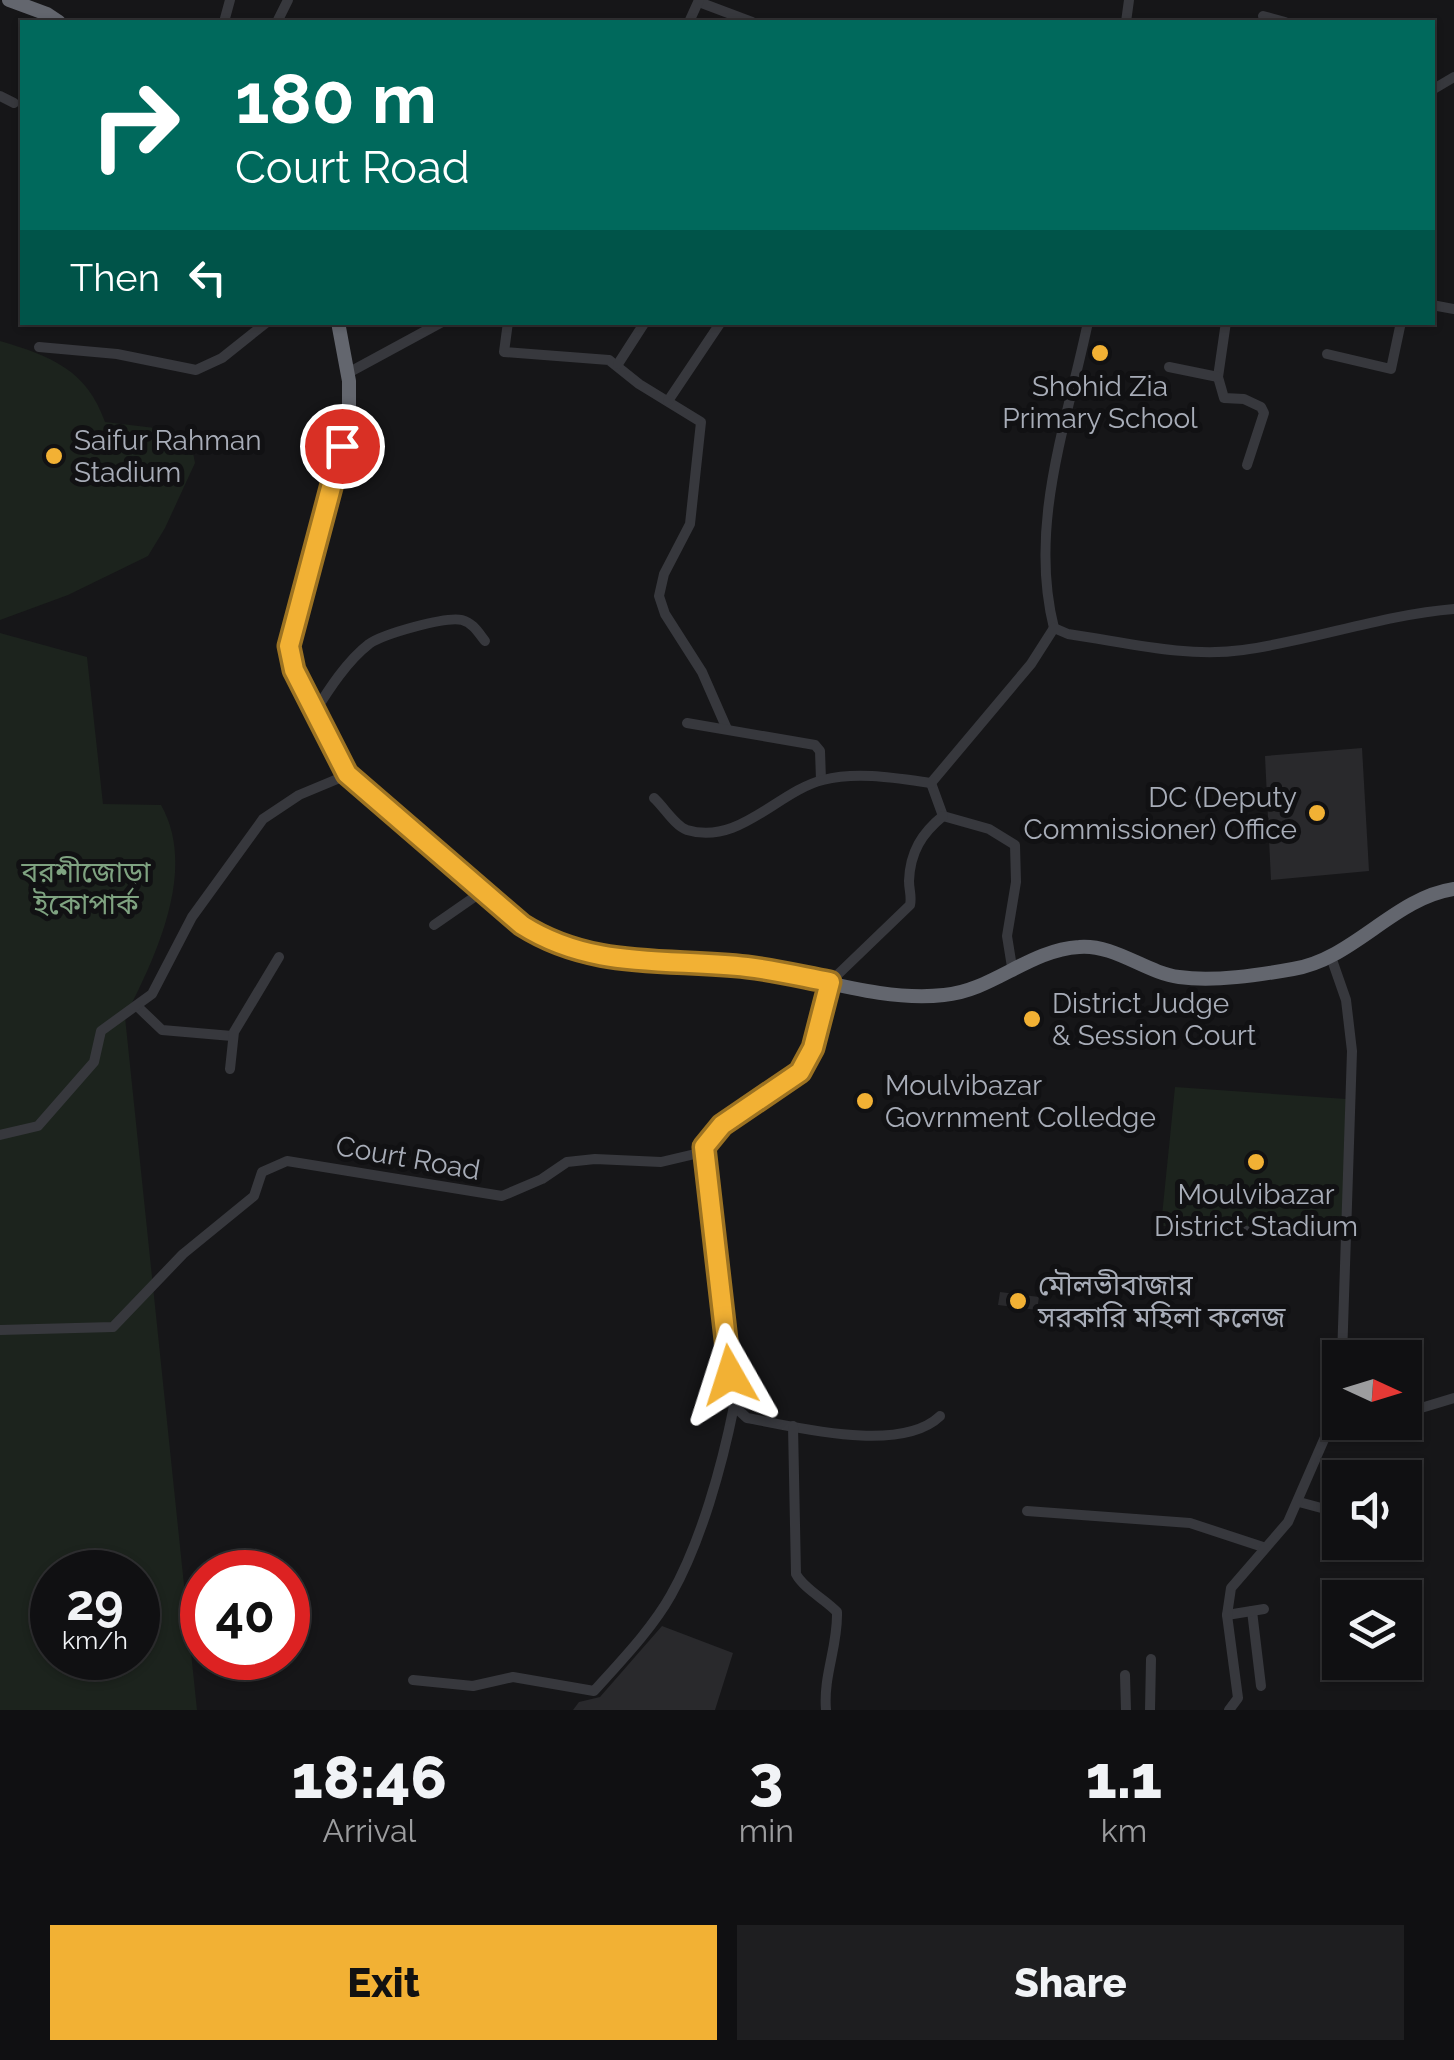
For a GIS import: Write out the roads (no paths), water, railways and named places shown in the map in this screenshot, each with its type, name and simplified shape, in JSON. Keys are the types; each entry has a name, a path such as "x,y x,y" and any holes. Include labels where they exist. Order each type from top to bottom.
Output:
{"highway":[{"path":"8,0 56,20"},
{"path":"339,325 348,373 350,413 289,646 294,670 347,774 522,925 552,944 582,954 750,967 913,996 948,995 1049,952 1082,946 1143,962 1178,978 1296,968 1331,957 1409,906 1454,888"}],"street":[{"path":"1262,19 1264,0"},
{"path":"699,1 747,20"},
{"path":"0,96 14,103"},
{"path":"40,347 117,354 196,370 222,358 263,325"},
{"path":"348,373 436,325"},
{"path":"508,325 504,352 610,360 639,384 696,417 702,429 690,524 664,574 658,596 702,672 727,730"},
{"path":"618,364 644,325"},
{"path":"668,400 719,325"},
{"path":"931,783 1031,664 1054,628 1044,564 1049,494 1087,325"},
{"path":"1226,325 1218,376 1224,398 1244,398 1262,406 1264,413 1247,464"},
{"path":"1326,354 1392,369 1400,325"},
{"path":"1169,366 1218,376"},
{"path":"1054,628 1068,634 1182,651 1240,651 1335,633 1404,614 1454,609"},
{"path":"314,712 329,688 367,645 381,637 454,619 474,627 485,641"},
{"path":"686,723 816,745 820,751 821,780"},
{"path":"0,1136 38,1126 94,1062 101,1030 124,1010 138,1007 152,994 192,917 263,819 299,795 347,774"},
{"path":"654,798 685,830 721,830 757,817 821,780 876,776 931,783"},
{"path":"931,783 943,816"},
{"path":"943,816 988,829 1015,845 1016,882 1007,936 1012,967"},
{"path":"830,982 910,905 909,877 916,848 928,828 943,816"},
{"path":"434,925 483,891"},
{"path":"230,1069 232,1036 279,956"},
{"path":"1331,957 1346,1000 1352,1052 1343,1340"},
{"name":"Court Road","path":"0,1330 113,1328 183,1254 254,1196 262,1172 287,1161 502,1196 566,1162 661,1162 684,1158 704,1147 722,1125 800,1072 813,1048 830,982"},
{"path":"138,1007 162,1030 232,1036"},
{"path":"413,1680 473,1686 514,1677 594,1691 670,1597 707,1500 734,1406 704,1147"},
{"path":"1174,1229 1348,1234"},
{"path":"1422,1408 1454,1398"},
{"path":"734,1406 747,1418 860,1435 906,1434 932,1424 940,1416"},
{"path":"793,1426 796,1574 801,1583 822,1595 837,1612 836,1648 825,1672 826,1710"},
{"path":"1229,1710 1238,1698 1227,1615 1232,1588 1288,1522 1324,1440"},
{"path":"1299,1502 1322,1508"},
{"path":"1027,1511 1190,1523 1263,1547"},
{"path":"1227,1615 1258,1610 1261,1686"},
{"path":"1150,1710 1151,1659"},
{"path":"1124,1675 1126,1710"}],"place":[{"name":"Shohid Zia Primary School","path":"1100,353"},
{"name":"Saifur Rahman Stadium","path":"54,456"},
{"name":"DC (Deputy Commissioner) Office","path":"1317,813"},
{"name":"District Judge & Session Court","path":"1032,1019"},
{"name":"Moulvibazar Govrnment Colledge","path":"865,1101"},
{"name":"Moulvibazar District Stadium","path":"1256,1162"},
{"name":"মৌলভীবাজার সরকারি মহিলা কলেজ","path":"1018,1301"}],"park label":[{"name":"বরশীজোড়া ইকোপার্ক","path":"86,888"}]}
